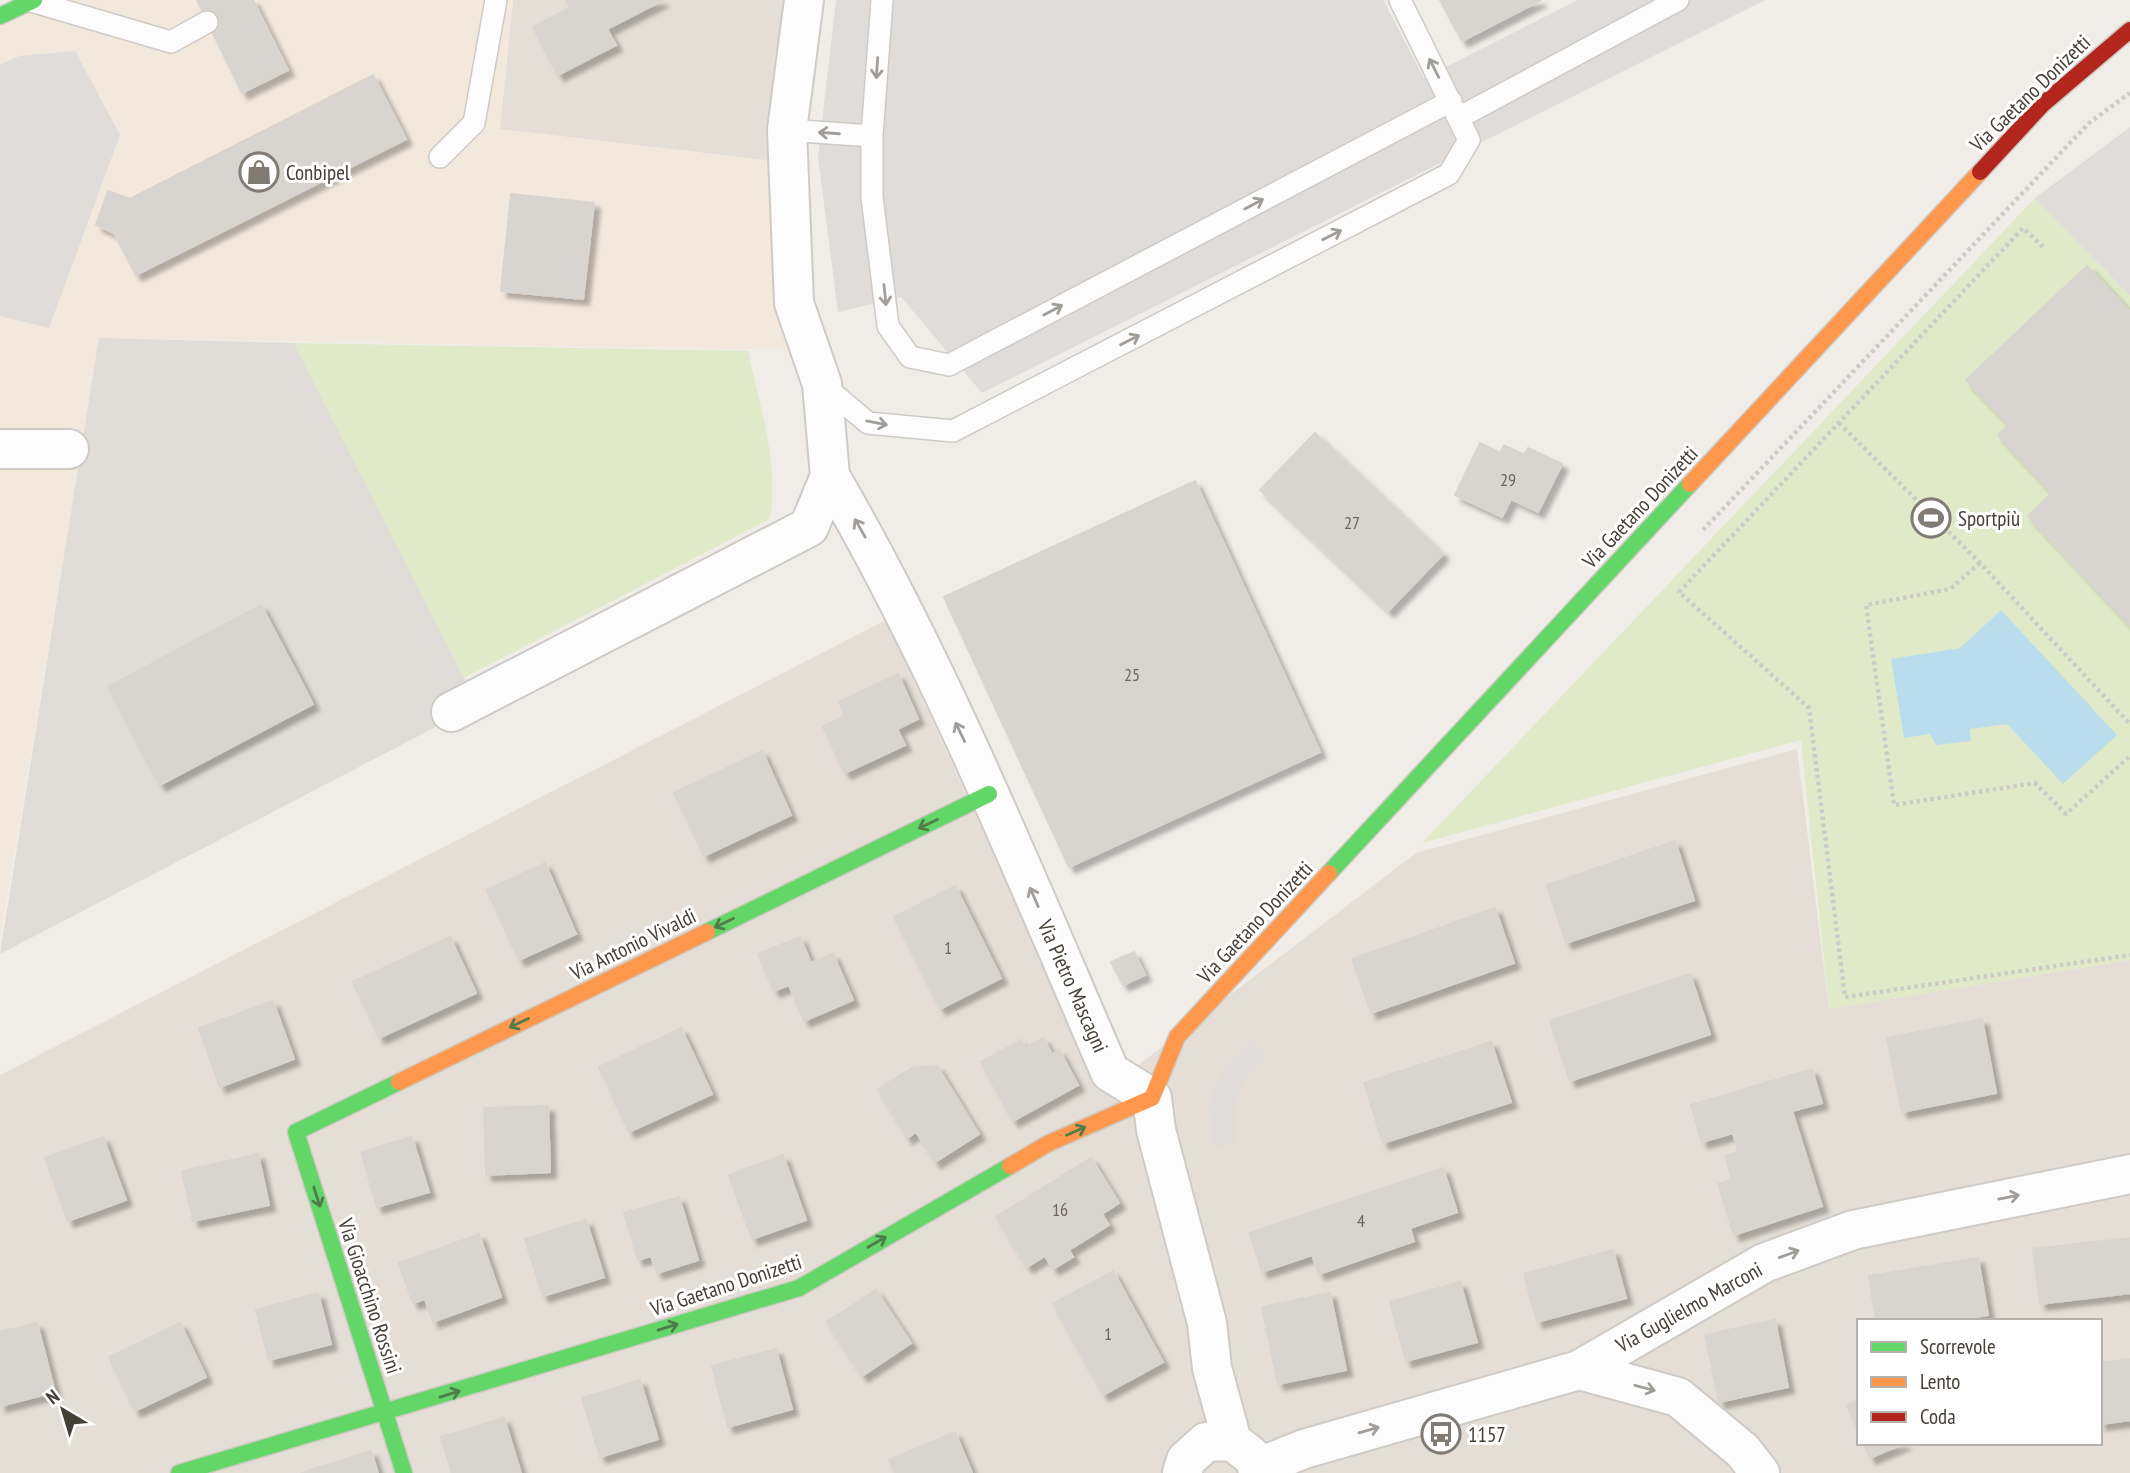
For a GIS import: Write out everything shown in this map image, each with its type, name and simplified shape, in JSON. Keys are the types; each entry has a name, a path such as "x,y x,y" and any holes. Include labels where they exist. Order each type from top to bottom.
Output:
{"street":[{"path":"451,712 808,527 830,476 822,384 794,303 787,130 804,0"},
{"path":"0,16 33,1"},
{"name":"Via Gaetano Donizetti","path":"180,1473 385,1414 799,1288 1049,1143 1152,1098 1177,1037 2042,105 2130,30"},
{"path":"0,449 69,449"},
{"name":"Via Pietro Mascagni","path":"830,476 872,548 989,794 1110,1072 1152,1098"},
{"name":"Via Antonio Vivaldi","path":"296,1132 989,794"},
{"path":"1152,1098 1156,1130 1207,1324 1212,1368 1249,1461"},
{"name":"Via Gioacchino Rossini","path":"296,1132 404,1473"},
{"name":"Via Guglielmo Marconi","path":"1185,1467 1206,1442 1249,1461 1304,1449 1579,1370 1765,1263 1853,1230 2130,1174"},
{"path":"1185,1467 1212,1368"},
{"path":"1579,1370 1678,1397 1743,1451 1760,1473"}],"lane":[{"path":"440,157 474,123 496,0"},
{"path":"882,0 872,136 872,197 888,326 910,357 949,365 1455,109 1678,0"},
{"path":"822,384 868,423 953,431 1449,174 1469,140 1400,0"},
{"path":"33,1 171,42 207,22"},
{"path":"787,130 872,136"}],"path":[{"path":"2043,247 2023,228 1679,592 1810,708 1845,997 2130,955"},
{"path":"1839,423 1980,563 2130,724"},
{"path":"1980,563 1950,589 1866,605 1894,805 2035,783 2066,814 2130,756"}],"shaded area":[{"path":"46,0 513,0 500,129 780,162 803,350 100,338 0,939 0,24"},
{"path":"513,0 797,0 780,162 500,129"},
{"path":"836,0 1383,0 1424,78 1578,0 1765,0 982,393 901,297 838,312 818,157"},
{"path":"75,51 120,135 49,328 0,316 0,65 19,56"},
{"path":"2130,127 2130,296 2035,198"},
{"path":"99,338 294,343 478,705 0,954"},
{"path":"886,620 1103,1092 1416,853 1797,749 1829,1009 2130,960 2130,1473 0,1473 0,1075"},
{"path":"1252,1039 1268,1057 1244,1080 1233,1109 1236,1143 1212,1147 1209,1105 1223,1068"}],"green space":[{"name":"Sportpiù","path":"2035,198 2130,296 2130,960 1829,1009 1801,740 1422,843"},
{"path":"294,343 748,351 770,455 770,519 464,678"}],"water":[{"path":"2001,610 2117,735 2063,784 2007,724 1970,729 1971,741 1936,745 1930,734 1904,738 1891,659 1960,648"}],"building":[{"path":"197,0 253,0 288,70 242,93"},
{"path":"566,0 663,0 607,29 616,45 558,75 533,27 570,8"},
{"path":"1440,0 1541,0 1462,41"},
{"path":"373,75 406,139 136,275 114,233 96,225 108,191 130,199"},
{"path":"511,194 594,203 583,299 501,291"},
{"name":"Sportpiù","path":"2087,266 2130,312 2130,625 2028,516 2052,493 1998,435 2009,425 1966,380"},
{"path":"1315,433 1443,554 1388,611 1260,490"},
{"path":"1480,443 1500,453 1504,445 1524,455 1528,448 1562,464 1538,512 1511,499 1502,517 1455,495"},
{"path":"1195,481 1320,752 1069,867 944,597"},
{"path":"261,605 313,704 160,785 108,687"},
{"path":"898,674 918,719 897,729 905,745 845,773 823,727 845,716 839,702"},
{"path":"762,751 791,815 704,856 674,793"},
{"path":"1675,841 1694,900 1566,943 1547,885"},
{"path":"545,863 576,934 519,960 487,890"},
{"path":"955,886 1001,978 940,1009 894,917"},
{"path":"1495,908 1514,963 1371,1013 1352,959"},
{"path":"450,937 476,993 379,1038 353,982"},
{"path":"800,937 811,963 833,954 853,1000 804,1021 789,985 774,991 758,954"},
{"path":"1134,952 1145,975 1123,985 1111,962"},
{"path":"1690,974 1710,1034 1570,1081 1550,1021"},
{"path":"273,1001 294,1059 220,1087 199,1028"},
{"path":"1982,1019 1996,1093 1902,1112 1887,1038"},
{"path":"681,1028 712,1094 629,1132 599,1067"},
{"path":"1043,1038 1052,1054 1059,1050 1078,1085 1013,1121 981,1062 1021,1040 1025,1048"},
{"path":"1491,1042 1511,1102 1383,1143 1364,1083"},
{"path":"937,1066 979,1134 935,1162 916,1132 907,1138 878,1089 912,1068"},
{"path":"1812,1069 1822,1103 1792,1111 1799,1133 1738,1152 1733,1133 1702,1142 1691,1105"},
{"path":"548,1106 550,1172 486,1175 484,1108"},
{"path":"1799,1133 1822,1206 1734,1235 1718,1184 1732,1179 1725,1156"},
{"path":"103,1137 126,1200 68,1221 45,1158"},
{"path":"412,1137 429,1192 377,1207 361,1152"},
{"path":"258,1154 269,1205 193,1221 182,1171"},
{"path":"783,1155 806,1220 752,1239 729,1175"},
{"path":"1091,1158 1119,1203 1102,1214 1109,1225 1069,1250 1073,1257 1053,1269 1045,1256 1027,1267 996,1217"},
{"path":"1443,1168 1457,1212 1410,1228 1414,1241 1319,1274 1312,1255 1262,1272 1250,1233"},
{"path":"679,1197 698,1260 657,1273 651,1256 638,1260 624,1213"},
{"path":"586,1220 604,1277 543,1296 525,1239"},
{"path":"479,1234 501,1297 433,1322 425,1299 413,1303 399,1263"},
{"path":"2130,1238 2130,1293 2040,1304 2033,1249"},
{"path":"1613,1250 1626,1298 1537,1322 1524,1274"},
{"path":"1978,1258 1988,1315 1965,1319 1876,1319 1869,1276"},
{"path":"1113,1271 1163,1362 1103,1395 1053,1304"},
{"path":"1460,1282 1477,1342 1406,1361 1390,1302"},
{"path":"876,1290 911,1343 862,1376 827,1322"},
{"path":"318,1293 331,1344 269,1360 256,1310"},
{"path":"1330,1293 1346,1370 1278,1384 1262,1307"},
{"path":"1775,1320 1788,1387 1719,1402 1705,1335"},
{"path":"37,1323 55,1392 0,1406 0,1332"},
{"path":"180,1323 206,1377 135,1411 109,1357"},
{"path":"776,1349 792,1409 728,1427 712,1366"},
{"path":"2130,1359 2130,1420 2102,1424 2102,1363"},
{"path":"640,1380 658,1439 600,1457 582,1398"},
{"path":"1857,1401 1857,1428 1847,1405"},
{"path":"504,1418 521,1473 452,1473 441,1437"},
{"path":"955,1432 972,1473 895,1473 889,1460"},
{"path":"1865,1445 1900,1445 1870,1458"},
{"path":"371,1451 378,1473 301,1473"}],"traffic: fast":[{"path":"0,16 34,0"},
{"path":"1329,873 1690,484"},
{"path":"707,932 989,794"},
{"path":"399,1082 296,1132 404,1473"},
{"path":"179,1473 799,1288 1010,1166"}],"traffic: slow":[{"path":"1690,484 1980,172"},
{"path":"1010,1166 1049,1143 1152,1098 1177,1037 1329,873"},
{"path":"399,1082 707,932"}],"traffic: jam":[{"path":"1980,172 2042,105 2130,30"}],"place":[{"name":"Conbipel","path":"259,172"},
{"name":"Sportpiù","path":"1931,518"},
{"name":"1157","path":"1441,1434"}]}
